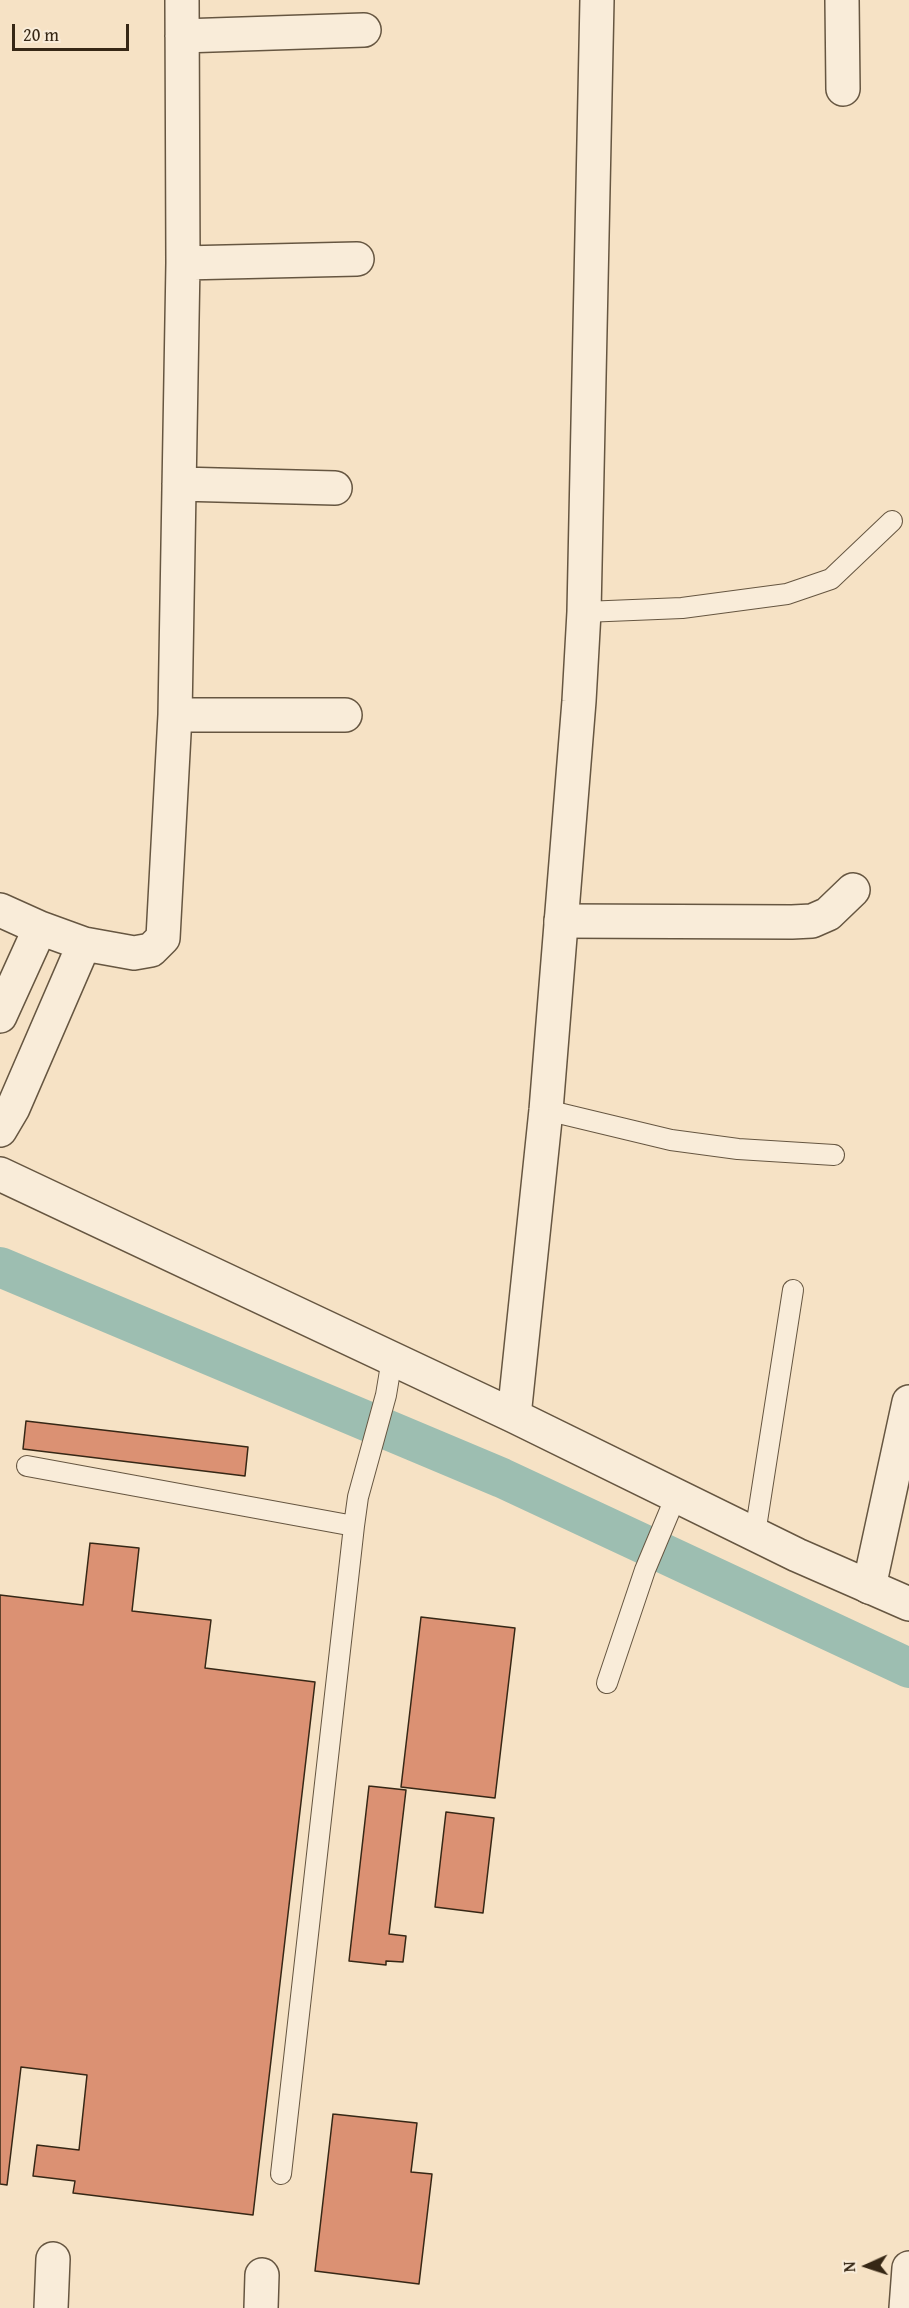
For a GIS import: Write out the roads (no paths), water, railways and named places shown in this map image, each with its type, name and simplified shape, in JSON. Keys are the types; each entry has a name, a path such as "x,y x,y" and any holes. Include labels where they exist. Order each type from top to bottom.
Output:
{"street":[{"path":"0,910 84,944 134,953 151,950 163,938 166,923 176,715 183,262 182,0"},
{"path":"514,1416 546,1110 584,612 597,0"},
{"path":"842,0 843,89"},
{"path":"182,36 364,30"},
{"path":"183,262 357,259"},
{"path":"180,484 335,488"},
{"path":"176,715 345,716"},
{"path":"561,921 812,921 828,914 853,890"},
{"path":"0,1016 40,928"},
{"path":"0,1130 13,1108 84,944"},
{"path":"0,1174 514,1416 672,1506 755,1534 796,1555 909,1604"},
{"path":"869,1587 909,1402"},
{"path":"51,2308 53,2259"},
{"path":"906,2308 909,2268"},
{"path":"261,2308 262,2275"}],"lane":[{"path":"584,612 682,608 787,594 831,579 892,521"},
{"path":"546,1110 671,1140 738,1149 834,1155"},
{"path":"755,1534 793,1290"},
{"path":"281,2174 354,1526 358,1497 386,1395 392,1359"},
{"path":"27,1466 354,1526"},
{"path":"607,1683 645,1570 672,1506"}],"waterway":[{"path":"0,1267 502,1478 909,1668"}]}
